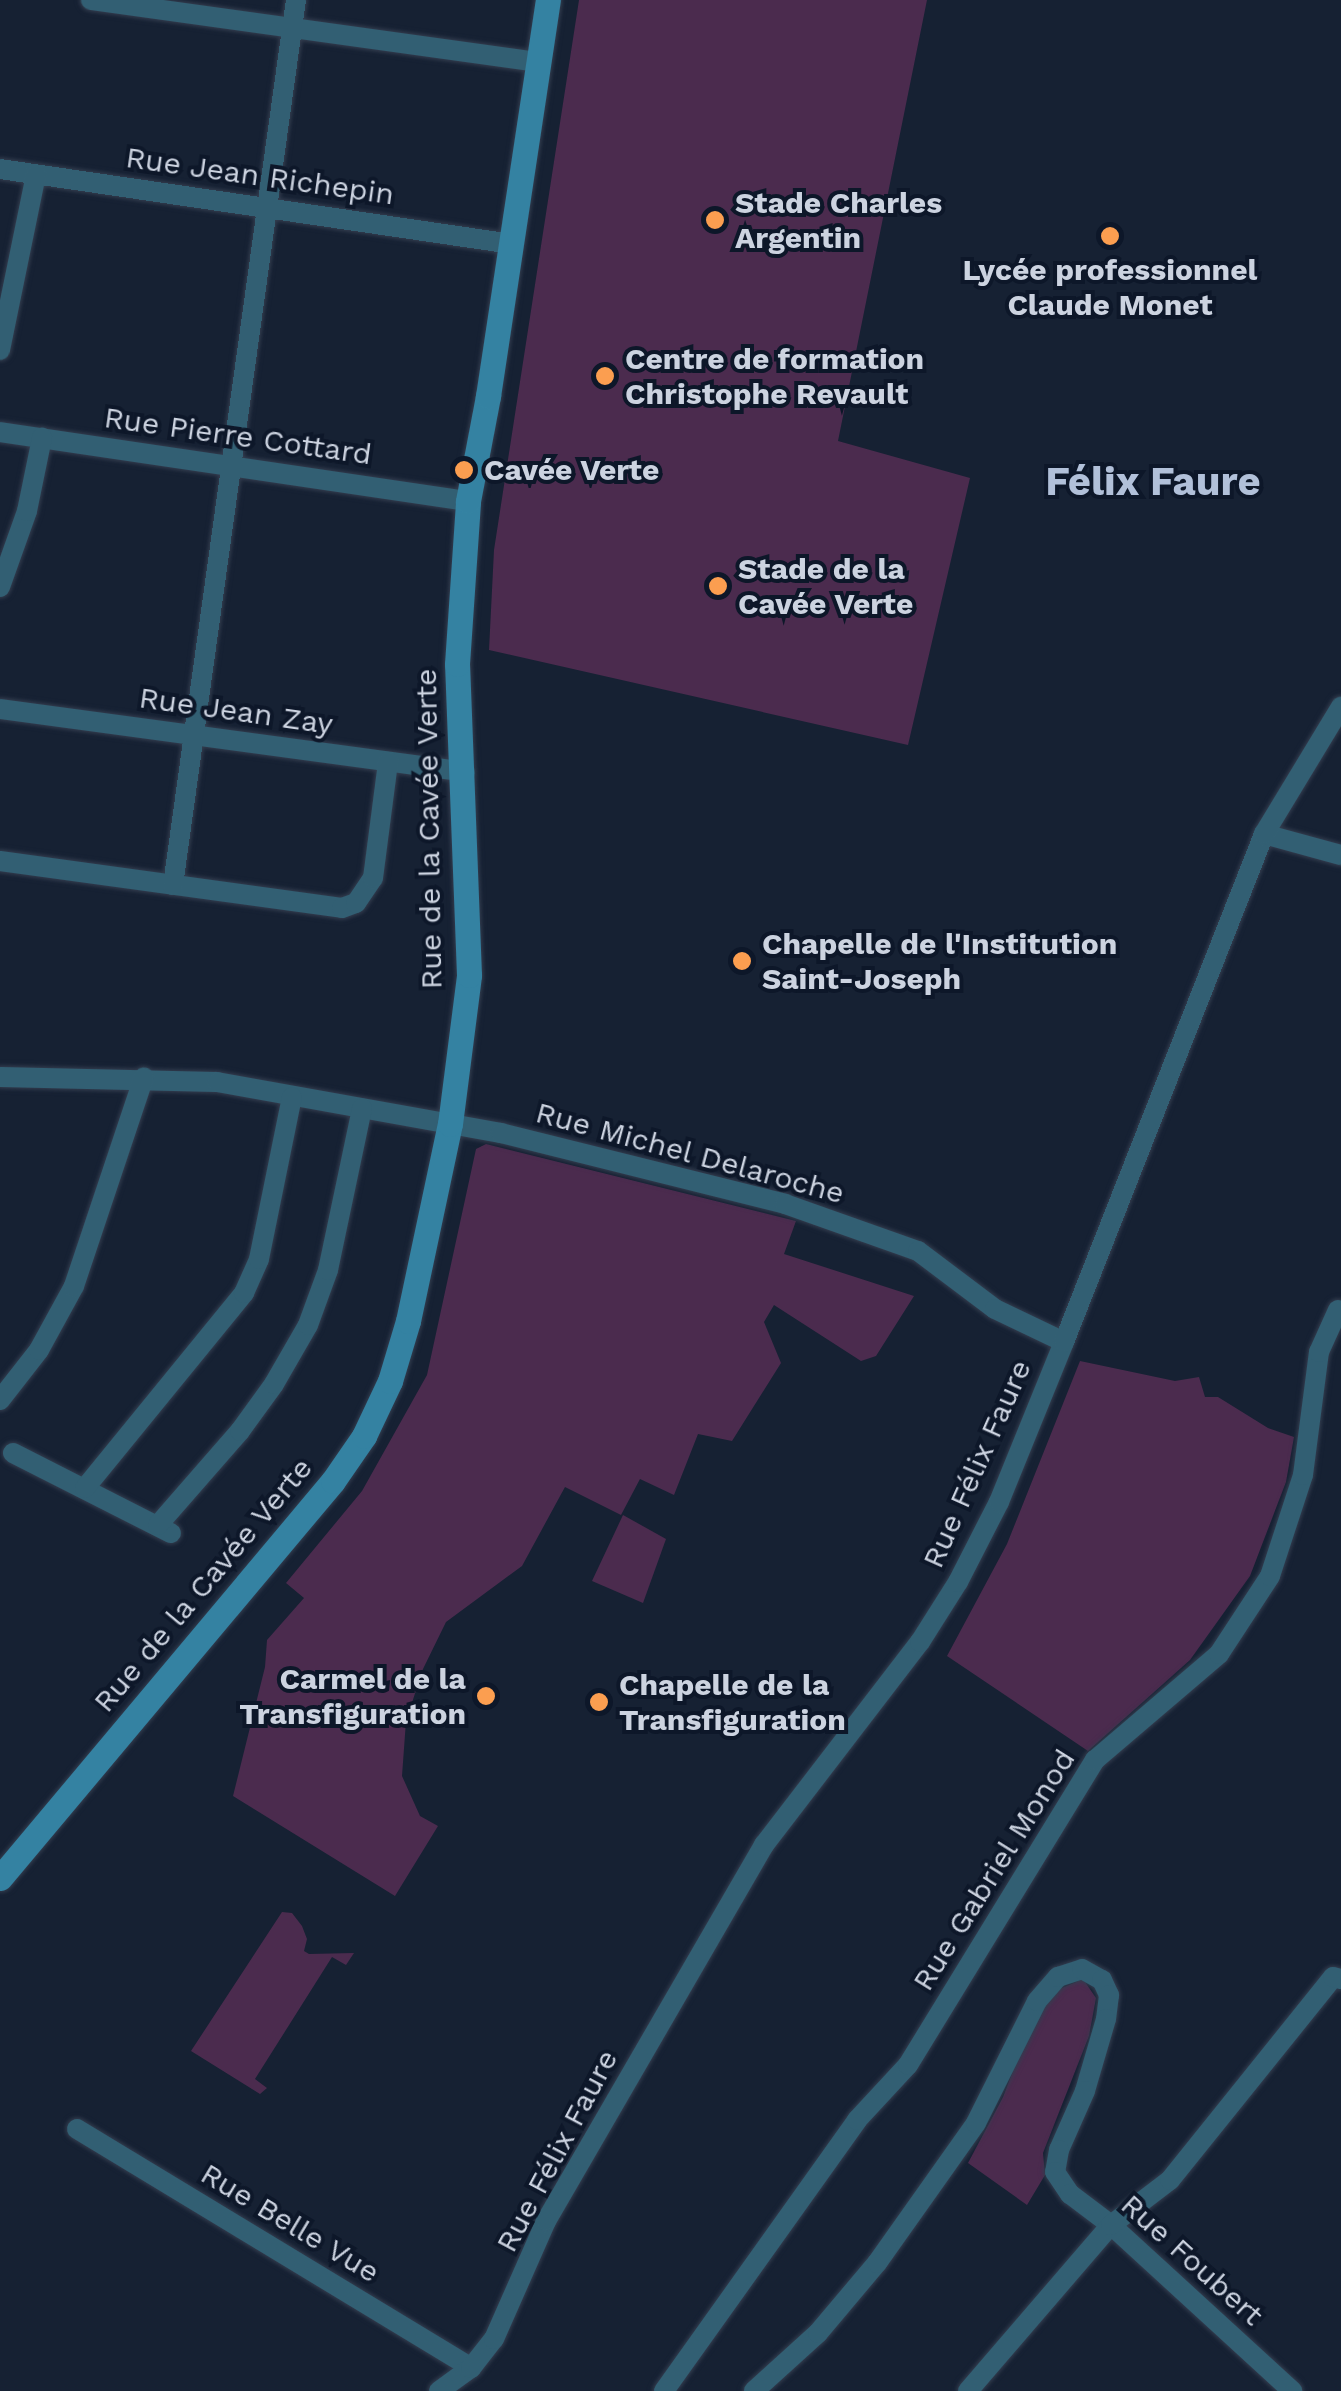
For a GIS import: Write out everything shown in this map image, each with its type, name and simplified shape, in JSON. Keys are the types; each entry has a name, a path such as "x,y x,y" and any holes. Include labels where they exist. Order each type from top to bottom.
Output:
{"street":[{"path":"91,0 538,62"},
{"path":"173,885 296,0"},
{"name":"Rue de la Cavée Verte","path":"0,1878 333,1481 364,1436 390,1380 408,1321 450,1124 469,976 465,772 457,664 468,501 548,0"},
{"name":"Rue Jean Richepin","path":"0,169 512,244"},
{"path":"0,350 36,175"},
{"name":"Rue Pierre Cottard","path":"0,432 468,501"},
{"path":"0,587 26,511 42,438"},
{"name":"Rue Félix Faure","path":"439,2391 471,2368 511,2309 546,2221 764,1845 920,1642 958,1582 999,1502 1264,834 1341,707"},
{"name":"Rue Jean Zay","path":"0,709 465,772"},
{"path":"0,860 342,908 356,903 374,878 388,762"},
{"path":"1264,834 1341,855"},
{"name":"Rue Michel Delaroche","path":"0,1077 144,1077 217,1082 450,1124 786,1204 918,1252 995,1309 1064,1342"},
{"path":"0,1400 39,1350 74,1286 144,1077"},
{"path":"84,1488 244,1293 259,1259 292,1097"},
{"path":"13,1454 164,1529 252,1415 308,1325 328,1270 362,1109"},
{"name":"Rue Gabriel Monod","path":"664,2391 857,2120 908,2065 1094,1760 1218,1654 1270,1576 1303,1475 1319,1352 1338,1310"},
{"name":"Rue Foubert","path":"754,2391 818,2333 877,2263 976,2122 1037,2001 1058,1977 1082,1970 1102,1980 1109,1995 1106,2019 1085,2091 1059,2150 1056,2172 1070,2194 1111,2225 1290,2391"},
{"path":"968,2391 1111,2225 1170,2180 1337,1978"},
{"name":"Rue Belle Vue","path":"77,2128 471,2368"}],"shaded area":[{"path":"579,0 927,0 838,441 970,478 908,745 489,650 494,550"},
{"path":"486,1144 796,1221 784,1254 914,1296 876,1356 861,1361 774,1305 764,1322 781,1363 732,1441 698,1434 674,1495 640,1479 621,1515 565,1487 522,1566 446,1622 423,1669 406,1721 402,1776 420,1816 438,1826 395,1896 233,1796 265,1667 267,1640 304,1598 286,1583 362,1491 427,1375 476,1149"},
{"path":"1080,1361 1175,1381 1199,1377 1205,1397 1218,1397 1268,1428 1294,1437 1286,1482 1250,1576 1190,1660 1088,1751 947,1656 1007,1544"},
{"path":"623,1515 666,1539 643,1603 592,1581"},
{"path":"282,1912 292,1913 302,1926 307,1939 304,1951 309,1954 354,1953 346,1965 332,1957 255,2079 267,2088 260,2094 191,2051"},
{"path":"1083,1979 1096,1998 1089,2036 1043,2153 1045,2175 1027,2205 968,2163 1003,2097 1030,2027 1055,1991"}],"place":[{"name":"Stade Charles Argentin","path":"715,220"},
{"name":"Lycée professionnel Claude Monet","path":"1110,236"},
{"name":"Centre de formation Christophe Revault","path":"605,376"},
{"name":"Cavée Verte","path":"464,470"},
{"name":"Stade de la Cavée Verte","path":"718,586"},
{"name":"Chapelle de l'Institution Saint-Joseph","path":"742,961"},
{"name":"Carmel de la Transfiguration","path":"486,1696"},
{"name":"Chapelle de la Transfiguration","path":"599,1702"}],"district":[{"name":"Félix Faure","path":"1153,482"}]}
